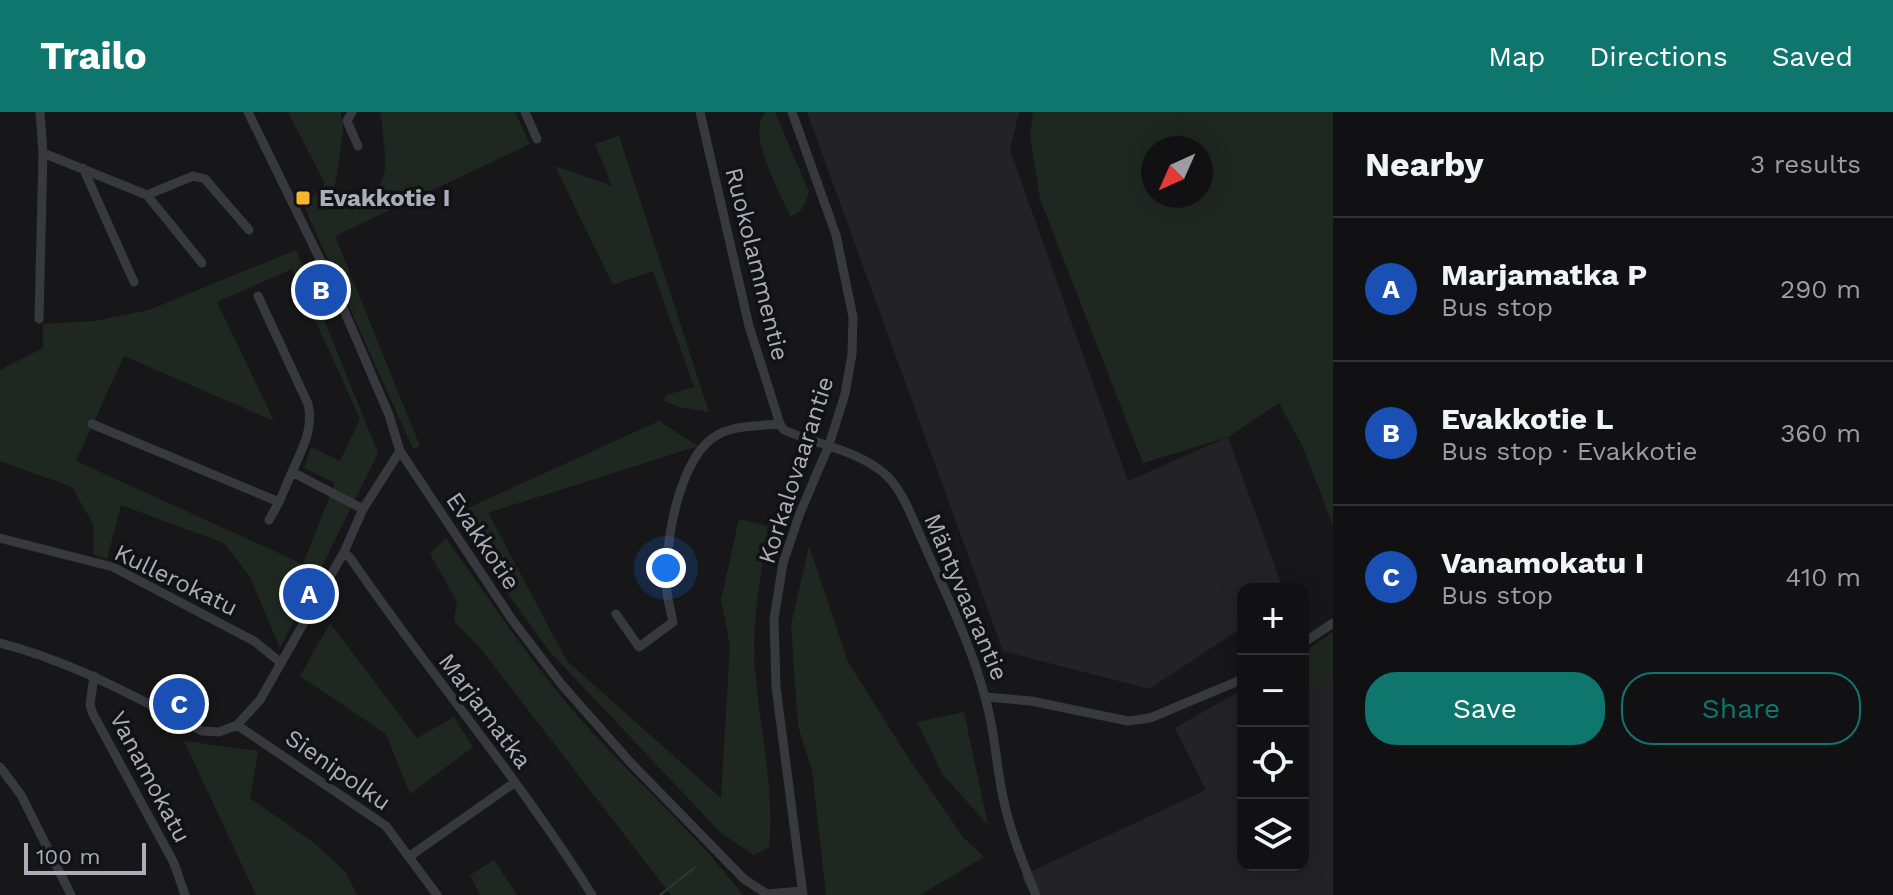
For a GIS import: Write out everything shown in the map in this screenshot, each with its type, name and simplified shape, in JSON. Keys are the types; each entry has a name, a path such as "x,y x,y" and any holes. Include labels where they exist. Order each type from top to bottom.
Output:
{"street":[{"path":"39,319 43,153 40,112"},
{"name":"Evakkotie","path":"248,112 337,294 389,415 400,451 513,621 562,685 630,762 744,879 767,894 802,893"},
{"path":"352,112 347,121 358,146"},
{"path":"525,112 537,139"},
{"name":"Ruokolammentie","path":"700,112 749,326 780,424"},
{"name":"Korkalovaarantie","path":"792,112 836,235 853,317 852,354 845,394 829,445 783,563 774,619 776,687 802,893"},
{"path":"43,153 147,195 202,263"},
{"path":"83,168 134,282"},
{"path":"147,195 193,176 205,179 249,230"},
{"path":"258,296 308,404 311,417 310,430 269,520"},
{"path":"92,424 279,502"},
{"path":"616,614 639,647 673,622 667,594 666,566 676,508 687,471 719,433 780,424"},
{"name":"Mäntyvaarantie","path":"780,424 784,430 806,440 829,445 881,470 899,491 959,624 986,697 1003,797 1017,847 1036,895"},
{"path":"0,643 58,660 202,731 219,732 237,725 260,700 344,552 363,509 400,451"},
{"path":"292,472 363,509"},
{"name":"Kullerokatu","path":"0,538 113,567 254,641 280,662"},
{"name":"Marjamatka","path":"344,552 514,783 592,895"},
{"path":"1309,639 1333,623"},
{"name":"Vanamokatu","path":"94,676 90,705 93,714 167,849 185,895"},
{"path":"986,697 1031,701 1128,721 1150,718 1237,682"},
{"name":"Sienipolku","path":"237,725 386,826 437,895"},
{"path":"0,767 21,795 71,895"},
{"path":"410,856 514,783"}],"shaded area":[{"path":"288,112 341,112 343,133 334,191 341,199 354,199 373,192 383,178 385,157 380,112 515,112 530,144 335,236 420,446 413,449 304,206 325,184"},
{"path":"767,112 775,112 809,192 800,210 790,216 761,146 759,131 761,120"},
{"path":"807,112 1019,112 1010,150 1128,481 1228,437 1281,583 1237,583 1237,631 1149,689 1003,651"},
{"path":"1033,112 1333,112 1333,526 1303,447 1279,403 1228,437 1143,463 1040,199 1030,135"},
{"path":"619,136 709,412 664,401 666,395 694,387 653,271 613,285 555,166 612,186 595,144"},
{"path":"296,250 378,453 316,578 297,581 290,594 301,607 280,648 250,577 224,543 121,505 107,559 93,554 93,524 72,487 0,461 0,370 43,348 43,324 95,321 149,310","holes":["292,269 360,419 340,461 311,447 304,468 335,483 303,564 76,461 124,356 274,421 217,302"]},
{"path":"659,421 698,446 488,513 567,661 721,798 730,645 721,600 739,519 768,526 754,650 770,825 769,847 754,855 721,833 550,652 466,536 459,512"},
{"path":"446,538 553,687 708,853 743,895 671,895 481,649 454,621 457,601 430,554"},
{"path":"809,546 848,662 963,837 984,857 920,895 826,895 812,770 798,726 791,625"},
{"path":"330,623 417,738 454,717 473,747 410,794 386,734 300,676"},
{"path":"1333,632 1333,680 1309,690 1309,655 1309,649"},
{"path":"1333,680 1333,895 1031,895 1021,876 1206,790 1175,728 1237,692 1237,871 1309,871 1309,689"},
{"path":"964,712 988,825 943,775 917,722"},
{"path":"184,741 258,751 250,798 314,843 346,872 357,895 256,895"},
{"path":"494,860 517,895 480,895 470,875"}],"waterway":[{"path":"660,895 694,868"}],"place":[{"name":"Evakkotie I","path":"303,198"},
{"name":"Evakkotie L","path":"321,290"},
{"name":"Marjamatka P","path":"309,594"},
{"name":"Vanamokatu I","path":"179,704"}]}
